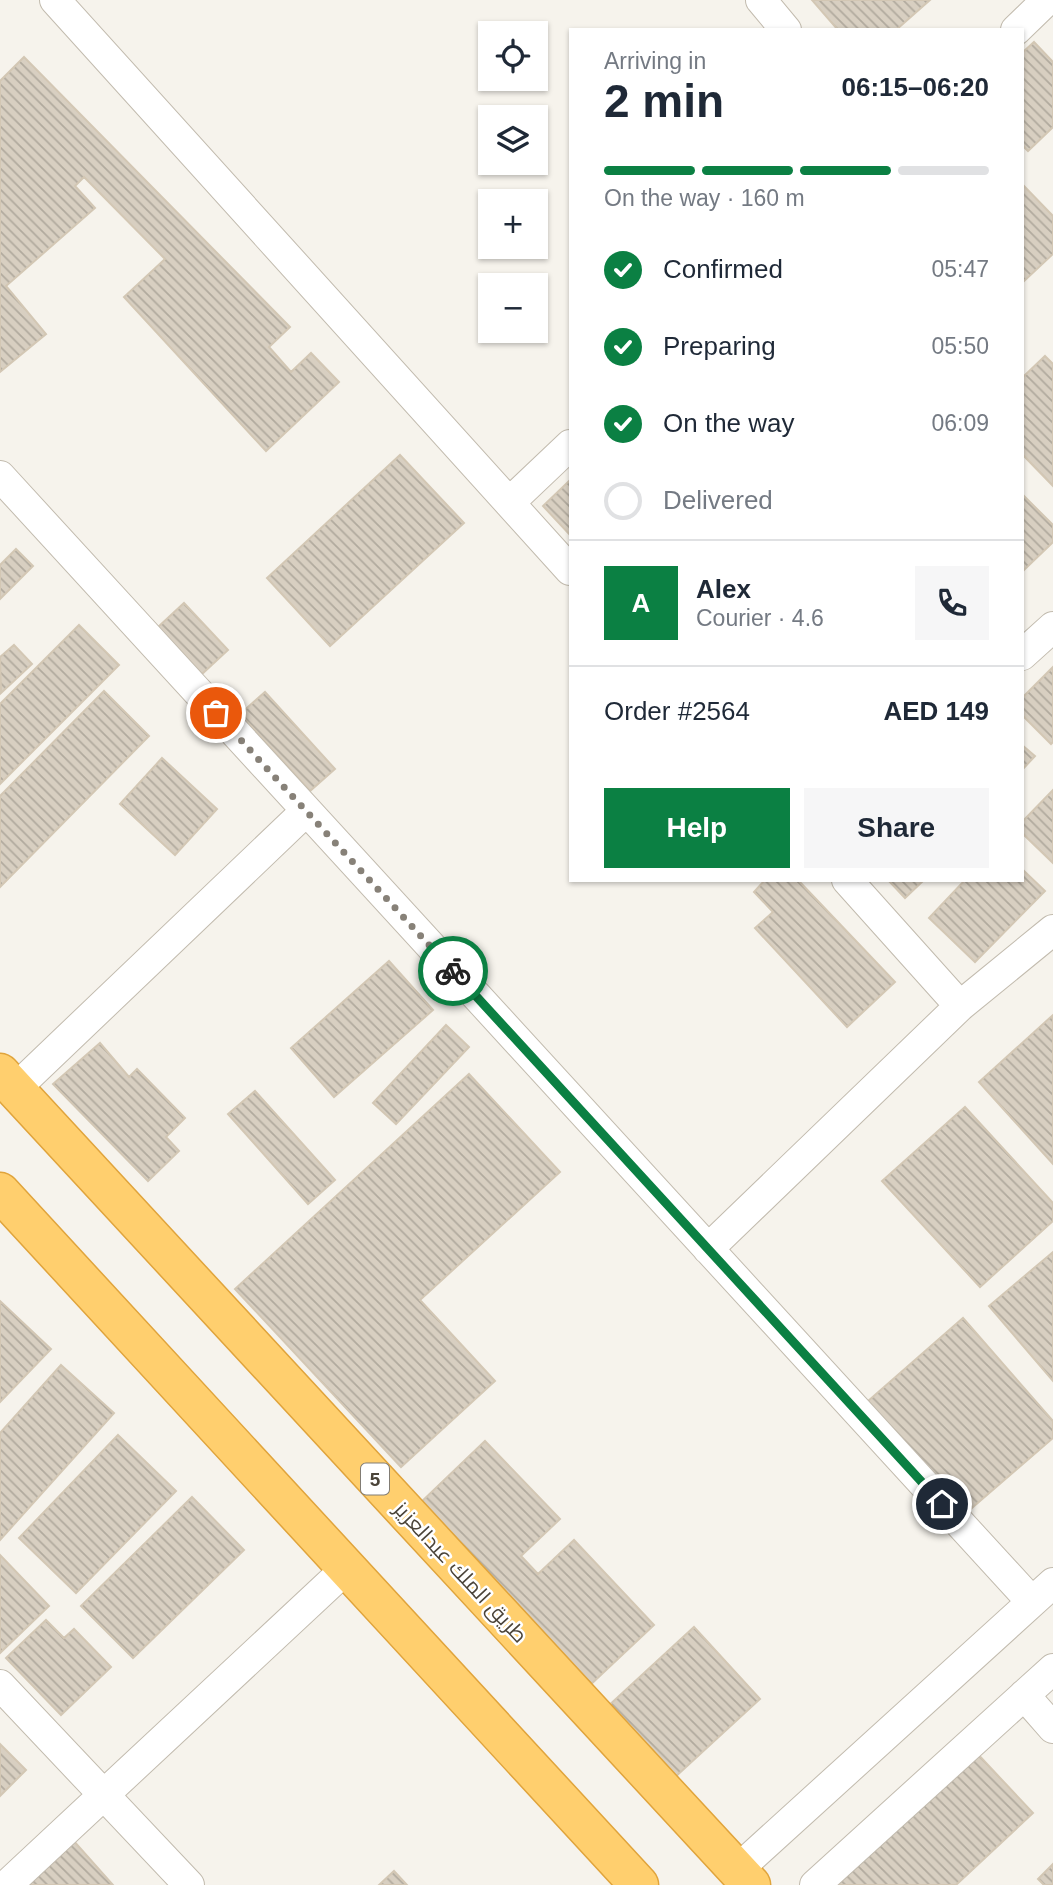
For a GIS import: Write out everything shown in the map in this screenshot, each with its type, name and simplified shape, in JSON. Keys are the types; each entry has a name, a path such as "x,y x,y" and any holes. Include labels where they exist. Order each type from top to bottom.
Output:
{"highway":[{"name":"طريق الملك عبدالعزيز","path":"7,1081 744,1877"},
{"path":"0,1192 639,1885"}],"street":[{"path":"55,0 569,569"},
{"path":"761,0 784,28"},
{"path":"1018,28 1048,0"},
{"path":"510,502 569,446"},
{"path":"0,476 708,1249 1042,1593 744,1877"},
{"path":"1024,653 1053,626"},
{"path":"7,1081 306,811"},
{"path":"849,882 960,1006"},
{"path":"708,1249 960,1006 1053,930"},
{"path":"7,1885 348,1567"},
{"path":"815,1885 1053,1669"},
{"path":"0,1685 189,1885"},
{"path":"1024,1695 1053,1728"}],"building":[{"path":"812,0 930,0 898,28 836,28"},
{"path":"1034,42 1053,62 1053,127 1028,151 1024,147 1024,51"},
{"path":"24,57 290,327 269,347 291,372 311,353 339,382 266,451 124,297 165,259 84,177 75,186 95,208 6,286 46,334 0,372 0,81"},
{"path":"1024,186 1053,216 1053,254 1024,281"},
{"path":"1045,356 1053,364 1053,486 1024,456 1024,376"},
{"path":"400,455 464,523 330,646 267,578"},
{"path":"569,481 569,534 543,506"},
{"path":"1024,496 1053,525 1053,542 1024,570"},
{"path":"16,549 33,566 0,599 0,565"},
{"path":"184,603 228,650 202,674 158,627"},
{"path":"79,625 119,665 0,784 0,704"},
{"path":"14,645 32,664 1,693 0,657"},
{"path":"1053,667 1051,744 1024,717 1024,696"},
{"path":"104,691 149,736 0,887 0,796"},
{"path":"265,692 335,769 310,791 240,714"},
{"path":"1024,747 1035,756 1024,768"},
{"path":"162,758 217,809 175,855 120,804"},
{"path":"1053,790 1053,863 1024,835 1024,820"},
{"path":"1024,871 1045,891 975,962 929,918 963,882 1024,882"},
{"path":"763,882 800,882 895,982 847,1027 755,928 773,912 754,892"},
{"path":"890,882 922,882 905,898"},
{"path":"389,961 433,1010 334,1097 291,1048"},
{"path":"1053,1015 1053,1164 979,1082"},
{"path":"446,1025 469,1047 396,1124 373,1103"},
{"path":"100,1043 129,1077 137,1069 185,1118 166,1137 179,1151 148,1181 53,1084"},
{"path":"469,1074 560,1172 420,1300 495,1381 401,1467 235,1289"},
{"path":"255,1091 335,1180 308,1204 228,1114"},
{"path":"965,1107 1053,1203 1053,1221 980,1287 882,1181"},
{"path":"1053,1252 1053,1381 989,1306"},
{"path":"0,1301 51,1349 0,1402"},
{"path":"963,1318 1053,1421 1053,1438 966,1513 868,1401"},
{"path":"61,1365 114,1413 0,1540 0,1433"},
{"path":"118,1435 176,1491 76,1593 19,1538"},
{"path":"485,1441 560,1519 521,1556 538,1574 574,1540 654,1625 588,1687 418,1505"},
{"path":"192,1497 244,1550 133,1658 81,1606"},
{"path":"0,1555 49,1606 0,1653"},
{"path":"46,1620 64,1638 74,1629 111,1667 61,1715 6,1658"},
{"path":"694,1627 760,1699 673,1779 606,1708"},
{"path":"0,1744 26,1770 0,1796"},
{"path":"973,1749 1033,1813 956,1885 829,1885"},
{"path":"72,1839 113,1885 19,1885"},
{"path":"1053,1864 1053,1885 1044,1885 1038,1879"},
{"path":"394,1871 407,1885 379,1885"}],"way so far":[{"path":"216,713 453,971"}],"route":[{"path":"453,971 942,1504"}]}
